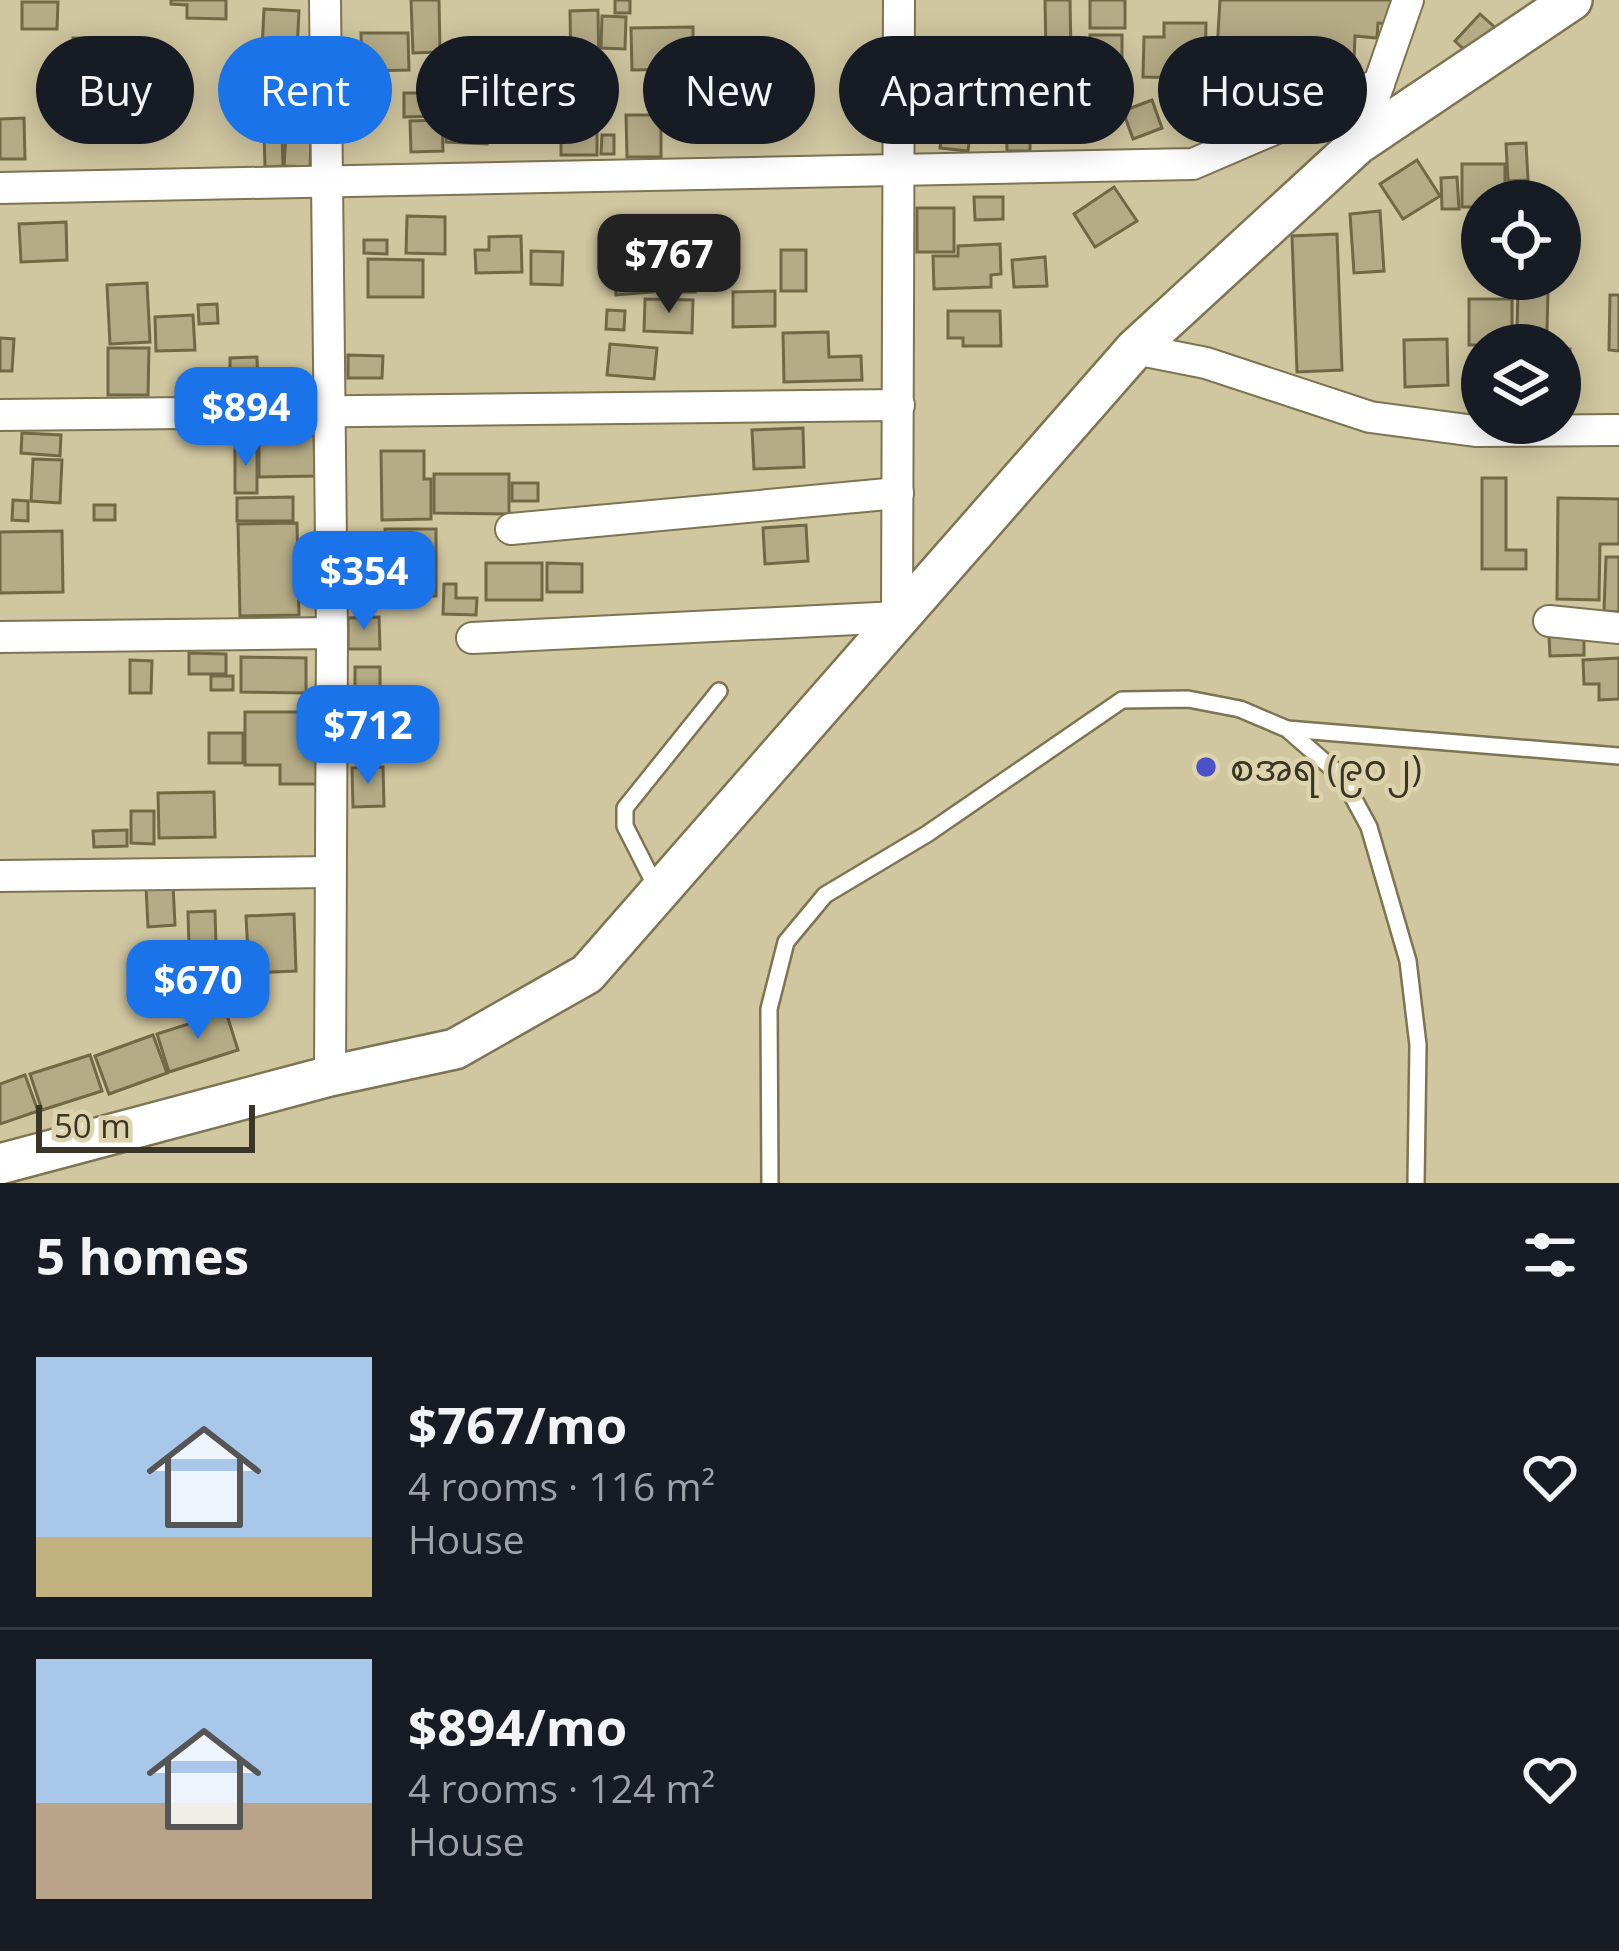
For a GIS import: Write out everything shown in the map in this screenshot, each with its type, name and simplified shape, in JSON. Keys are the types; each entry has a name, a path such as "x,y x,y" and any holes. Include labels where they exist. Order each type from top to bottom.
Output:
{"street":[{"path":"325,0 332,633 330,1076"},
{"path":"898,617 899,0"},
{"path":"1367,118 1408,0"},
{"path":"1367,138 1572,0"},
{"path":"0,188 1192,164 1379,84"},
{"path":"0,1164 330,1076 454,1049 587,974 1135,349 1358,144"},
{"path":"1135,349 1206,363 1370,417 1475,431 1619,430"},
{"path":"0,415 899,405"},
{"path":"511,529 898,494"},
{"path":"472,638 898,617"},
{"path":"1549,621 1619,628"},
{"path":"0,637 332,633"},
{"path":"0,876 329,872"}],"lane":[{"path":"658,892 625,826 625,808 719,691"},
{"path":"770,1183 769,1009 786,942 825,895 927,835 1122,700 1188,699 1240,709 1288,729 1619,756"},
{"path":"1288,729 1342,777 1380,855 1408,961 1418,1045 1416,1183"}],"building":[{"path":"171,0 226,0 226,19 187,18 187,5 171,4"},
{"path":"411,0 439,0 440,36 416,36 413,53"},
{"path":"615,0 630,0 630,13 615,13"},
{"path":"1045,0 1070,0 1071,36 1046,36"},
{"path":"1090,0 1125,0 1125,28 1090,28"},
{"path":"1220,0 1398,0 1396,24 1378,23 1377,38 1218,36"},
{"path":"22,2 58,2 57,29 22,29"},
{"path":"264,9 299,11 298,36 263,36"},
{"path":"598,10 598,36 570,36 570,11"},
{"path":"1480,14 1499,31 1474,59 1455,41"},
{"path":"602,16 626,17 625,49 619,49 619,36 601,36"},
{"path":"1164,23 1206,23 1206,36 1164,36"},
{"path":"693,27 693,36 643,36 643,70 632,70 631,28"},
{"path":"408,33 409,70 392,70 392,36 361,36"},
{"path":"1144,37 1158,37 1158,77 1143,77"},
{"path":"404,93 416,93 416,117 404,117"},
{"path":"1152,100 1158,130 1134,139 1134,107"},
{"path":"626,115 643,115 643,144 661,144 661,157 627,157"},
{"path":"24,118 25,159 0,159 0,119"},
{"path":"410,121 416,121 416,144 443,144 443,151 411,152"},
{"path":"1526,143 1528,180 1508,180 1506,144"},
{"path":"264,144 282,144 283,166 265,167"},
{"path":"285,144 311,144 310,167 284,166"},
{"path":"561,144 597,144 597,155 561,155"},
{"path":"602,144 614,144 614,154 601,154"},
{"path":"941,144 969,144 968,151 940,148"},
{"path":"1007,144 1030,144 1030,151 1007,151"},
{"path":"1417,160 1440,196 1403,219 1380,184"},
{"path":"1462,164 1505,164 1505,180 1462,180"},
{"path":"1457,177 1459,209 1442,209 1441,178"},
{"path":"1114,187 1137,221 1095,247 1074,214"},
{"path":"974,197 1003,197 1003,219 975,220"},
{"path":"917,208 954,208 954,252 917,252"},
{"path":"1380,211 1384,271 1354,273 1350,214"},
{"path":"407,216 445,217 445,254 406,253"},
{"path":"66,222 67,260 21,262 19,224"},
{"path":"1337,234 1342,370 1297,372 1292,236"},
{"path":"521,236 522,272 476,273 475,250 489,250 489,237"},
{"path":"639,239 640,263 610,264 609,240"},
{"path":"364,240 387,240 387,254 364,253"},
{"path":"1000,244 1001,274 991,275 991,287 934,289 933,256 958,256 958,246"},
{"path":"658,245 694,245 695,292 659,292"},
{"path":"781,250 806,250 806,291 781,291"},
{"path":"531,251 563,252 562,285 531,284"},
{"path":"1045,257 1047,286 1014,287 1012,260"},
{"path":"368,259 423,260 423,297 368,297"},
{"path":"651,268 653,292 616,295 614,271"},
{"path":"147,283 150,342 110,344 107,285"},
{"path":"775,291 775,326 733,327 733,292"},
{"path":"1610,295 1619,295 1619,351 1609,350"},
{"path":"645,299 693,300 692,333 644,331"},
{"path":"1469,300 1512,300 1512,324 1469,324"},
{"path":"1518,300 1548,300 1547,324 1517,324"},
{"path":"217,304 218,323 199,324 198,305"},
{"path":"607,310 625,311 624,330 606,329"},
{"path":"948,311 1000,311 1001,346 963,346 963,338 948,338"},
{"path":"193,315 195,350 156,351 155,317"},
{"path":"828,332 829,357 861,356 862,380 784,382 783,333"},
{"path":"0,338 14,339 12,371 0,371"},
{"path":"1447,339 1448,385 1405,387 1404,340"},
{"path":"610,344 657,348 654,379 607,375"},
{"path":"108,348 149,348 148,395 108,395"},
{"path":"348,355 383,356 382,378 348,378"},
{"path":"257,357 258,392 230,392 230,358"},
{"path":"256,427 257,443 238,443 237,428"},
{"path":"803,428 804,467 754,469 752,430"},
{"path":"22,433 61,435 60,456 21,453"},
{"path":"314,435 315,476 259,477 259,436"},
{"path":"235,445 257,445 257,493 235,493"},
{"path":"381,451 424,451 424,479 431,479 431,519 382,520"},
{"path":"33,459 62,460 60,503 31,501"},
{"path":"434,474 509,474 509,514 434,513"},
{"path":"1482,478 1506,478 1506,550 1526,550 1526,569 1482,569"},
{"path":"512,483 538,483 538,501 512,501"},
{"path":"293,497 293,521 237,521 237,498"},
{"path":"1558,498 1619,499 1619,544 1600,544 1599,600 1557,599"},
{"path":"13,500 28,501 28,521 12,520"},
{"path":"94,505 115,505 115,520 94,520"},
{"path":"297,523 299,615 240,616 238,524"},
{"path":"806,525 808,561 765,564 763,528"},
{"path":"385,529 436,529 436,596 385,596"},
{"path":"62,531 63,592 0,593 0,532"},
{"path":"353,540 379,541 377,571 352,570"},
{"path":"1606,557 1619,557 1619,612 1604,611"},
{"path":"486,563 542,563 542,600 486,600"},
{"path":"547,563 582,564 582,592 547,592"},
{"path":"444,584 456,584 456,598 477,598 476,615 443,614"},
{"path":"379,617 380,649 348,649 348,618"},
{"path":"1584,634 1584,655 1550,656 1549,635"},
{"path":"189,653 226,654 226,674 189,674"},
{"path":"241,657 306,658 306,693 241,692"},
{"path":"1619,658 1619,699 1599,700 1599,684 1584,684 1583,660"},
{"path":"130,660 152,661 151,693 130,693"},
{"path":"355,667 380,667 380,700 355,700"},
{"path":"211,676 233,676 233,690 211,690"},
{"path":"245,712 319,712 320,784 280,784 280,765 245,765"},
{"path":"379,715 380,747 356,748 355,716"},
{"path":"209,733 243,733 243,763 209,763"},
{"path":"383,767 384,806 353,807 352,768"},
{"path":"214,792 215,837 159,838 158,793"},
{"path":"131,811 154,811 154,844 131,843"},
{"path":"127,830 127,846 94,847 93,831"},
{"path":"173,885 175,925 148,927 146,887"},
{"path":"215,911 216,946 189,947 188,912"},
{"path":"294,914 296,971 249,973 246,916"},
{"path":"138,952 173,952 174,980 139,981"},
{"path":"226,1012 238,1050 169,1072 157,1034"},
{"path":"153,1035 167,1073 109,1094 95,1056"},
{"path":"90,1055 102,1091 42,1110 30,1074"},
{"path":"25,1075 38,1111 0,1124 0,1084"}],"place":[{"name":"စအရ (၉၀၂)","path":"1206,767"}]}
